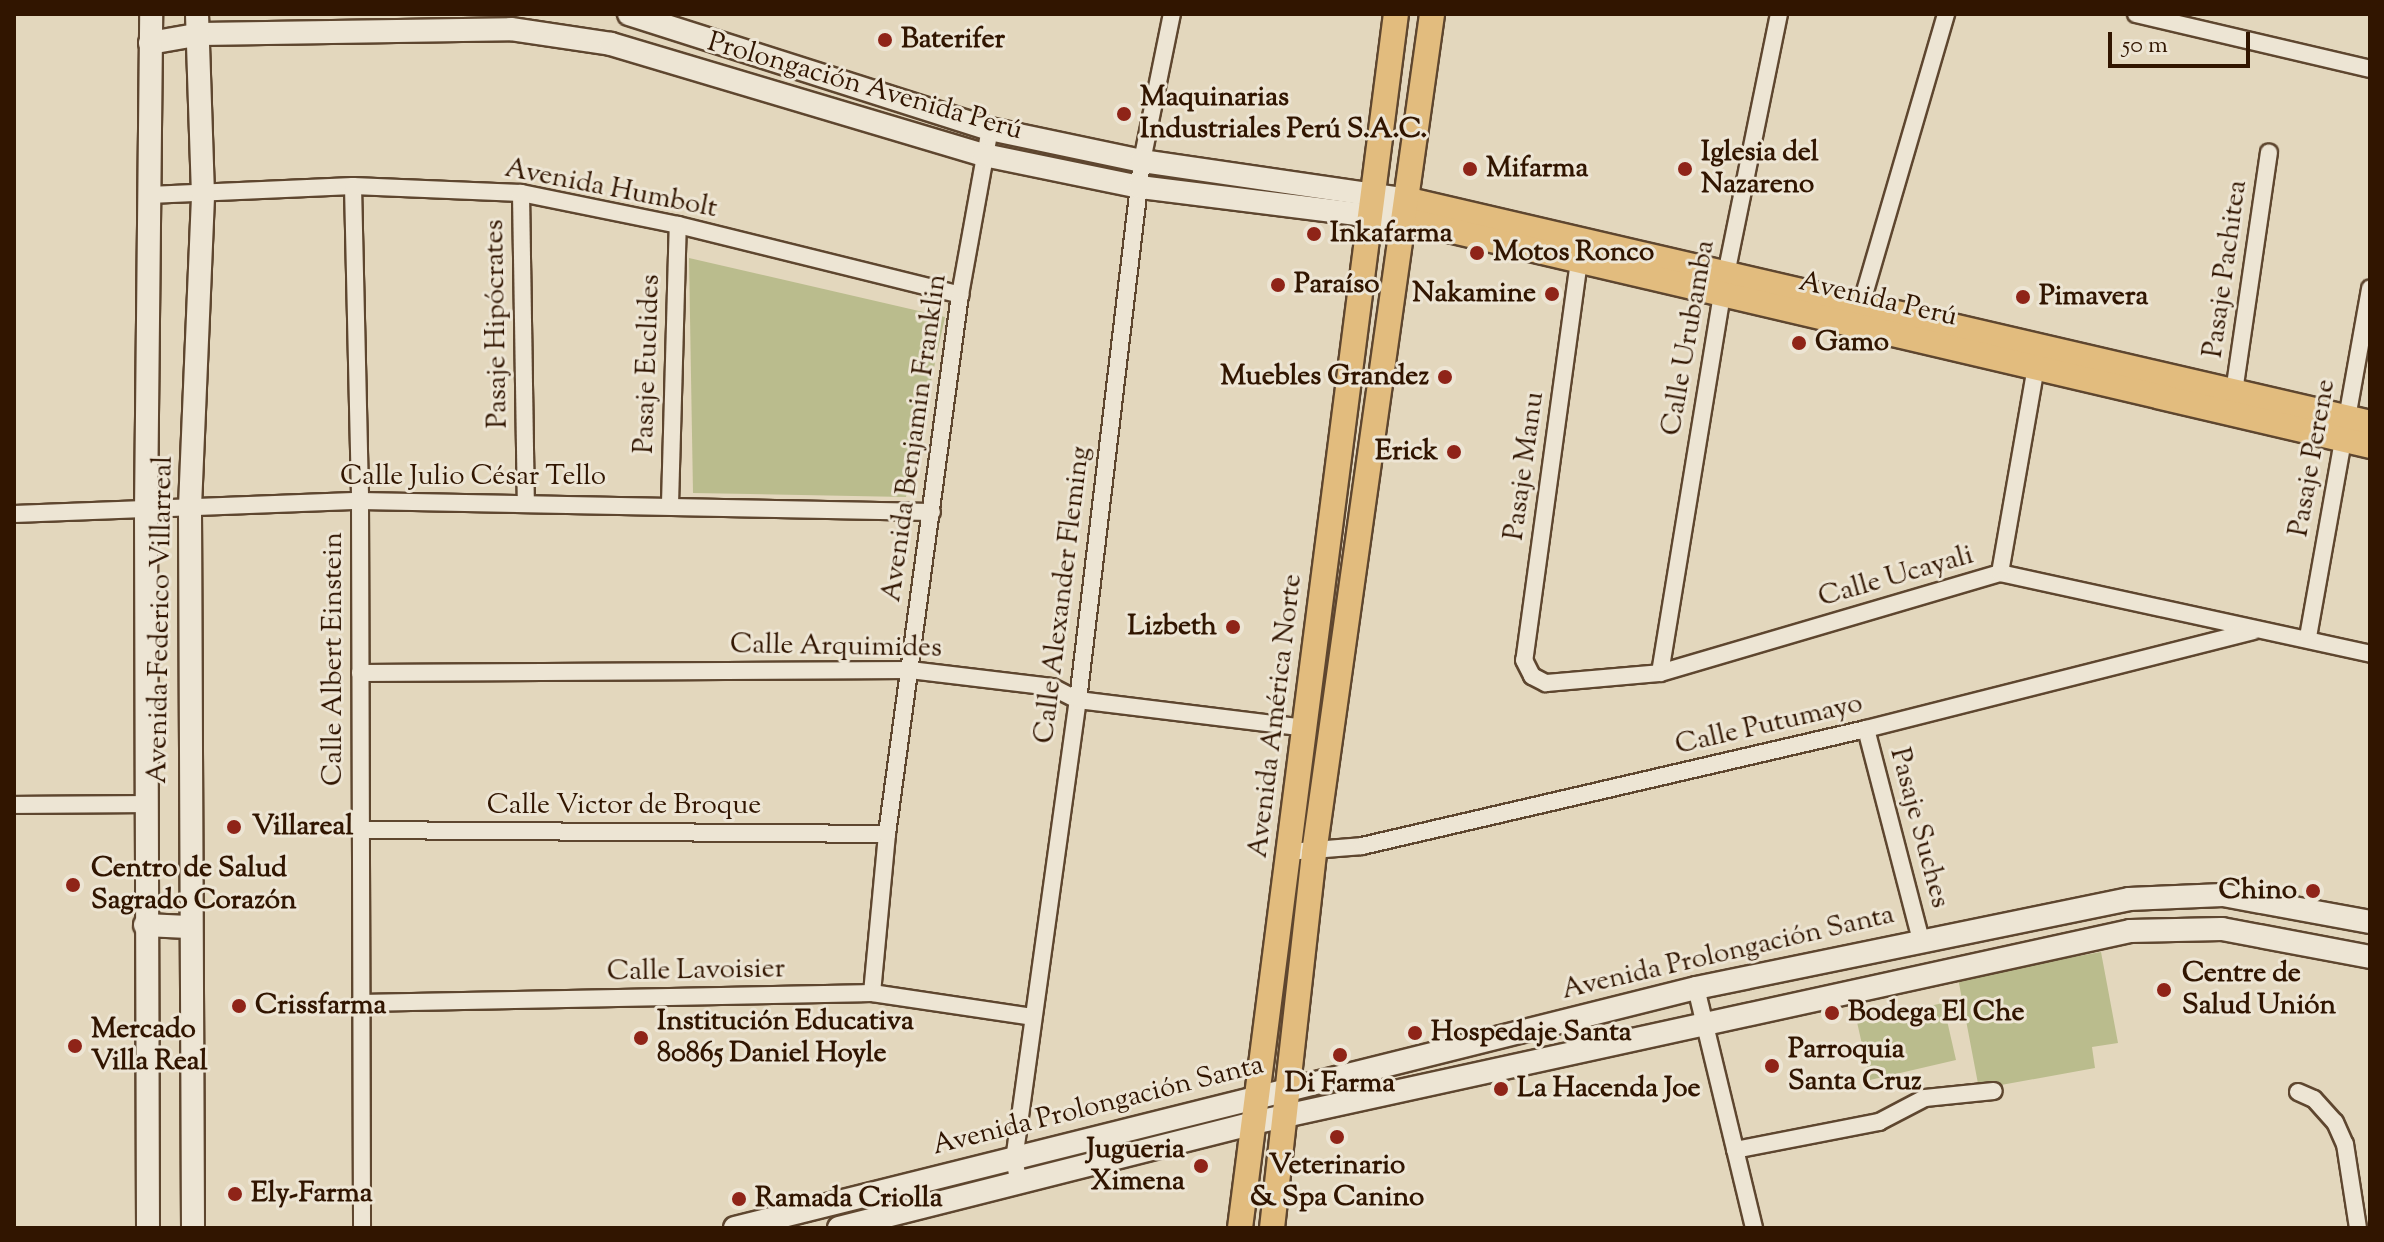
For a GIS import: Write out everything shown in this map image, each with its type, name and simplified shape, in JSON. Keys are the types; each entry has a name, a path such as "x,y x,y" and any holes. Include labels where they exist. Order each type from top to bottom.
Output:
{"main road":[{"name":"Avenida América Norte","path":"1240,1228 1396,14"},
{"name":"Avenida América Norte","path":"1272,1228 1314,853 1407,210 1432,14"},
{"name":"Avenida Perú","path":"1407,210 1579,261 1861,305 2038,357 2234,392 2353,427 2370,446"},
{"name":"Avenida Perú","path":"1407,210 2353,427"}],"street":[{"name":"Avenida Federico Villarreal","path":"148,1228 145,804 151,14"},
{"name":"Prolongación Avenida Perú","path":"629,14 990,129 1142,161 1374,202"},
{"name":"Calle Alexander Fleming","path":"1019,1183 1014,1160 1078,700 1142,161 1172,14"},
{"name":"Calle Urubamba","path":"1660,673 1724,283 1779,14"},
{"path":"1861,305 1946,14"},
{"path":"2136,14 2370,69"},
{"name":"Avenida Federico Villarreal","path":"193,1228 188,927 190,507 203,195 199,24"},
{"name":"Prolongación Avenida Perú","path":"150,43 199,24 377,24 511,29 611,44 984,155 1140,187 1374,202"},
{"name":"Avenida Benjamin Franklin","path":"872,993 887,834 960,295 990,129"},
{"name":"Pasaje Pachitea","path":"2234,392 2269,153"},
{"name":"Avenida Humbolt","path":"149,195 353,186 521,193 678,225 960,295"},
{"name":"Calle Albert Einstein","path":"353,186 360,501 362,1228"},
{"name":"Pasaje Hipócrates","path":"521,193 526,503"},
{"name":"Avenida Perú","path":"1374,202 1407,210"},
{"name":"Pasaje Euclides","path":"670,504 678,225"},
{"name":"Pasaje Manu","path":"1532,676 1524,660 1579,261"},
{"name":"Pasaje Perene","path":"2308,637 2353,427 2370,288"},
{"path":"2000,573 2038,357"},
{"name":"Calle Julio César Tello","path":"14,514 360,501 670,504 932,512"},
{"name":"Calle Ucayali","path":"1532,676 1546,683 1660,673 2000,573 2259,630 2308,637 2370,654"},
{"name":"Calle Putumayo","path":"1288,852 1314,853 1866,729 2259,630"},
{"name":"Calle Arquimides","path":"360,673 910,670 1052,687 1078,700 1305,728"},
{"name":"Pasaje Suches","path":"1866,729 1921,940"},
{"path":"14,805 145,804"},
{"name":"Calle Victor de Broque","path":"360,830 887,834"},
{"path":"2222,929 2223,895"},
{"name":"Avenida Prolongación Santa","path":"735,1228 1696,988 2129,899 2223,895 2370,922"},
{"path":"145,925 188,927"},
{"name":"Avenida Prolongación Santa","path":"839,1228 1253,1123 2130,931 2222,929 2370,957"},
{"path":"1696,988 1754,1228"},
{"name":"Calle Lavoisier","path":"360,1003 872,993 1032,1017"},
{"path":"1735,1150 1879,1122 1925,1098 1994,1091"},
{"path":"2298,1092 2314,1099 2335,1122 2345,1144 2358,1228"},
{"path":"961,1172 967,1197"}],"green space":[{"path":"689,258 945,317 906,497 693,493"},
{"path":"2101,952 2118,1043 2092,1047 2095,1068 1979,1089 1958,978"},
{"path":"1943,1003 1956,1060 1870,1080 1857,1022"}],"place":[{"name":"Baterifer","path":"885,40"},
{"name":"Maquinarias Industriales Perú S.A.C.","path":"1124,114"},
{"name":"Mifarma","path":"1470,169"},
{"name":"Iglesia del Nazareno","path":"1685,169"},
{"name":"Inkafarma","path":"1314,234"},
{"name":"Motos Ronco","path":"1477,253"},
{"name":"Paraíso","path":"1278,285"},
{"name":"Nakamine","path":"1552,294"},
{"name":"Pimavera","path":"2023,297"},
{"name":"Gamo","path":"1799,343"},
{"name":"Muebles Grandez","path":"1445,377"},
{"name":"Erick","path":"1454,452"},
{"name":"Lizbeth","path":"1233,627"},
{"name":"Villareal","path":"234,827"},
{"name":"Centro de Salud Sagrado Corazón","path":"73,885"},
{"name":"Chino","path":"2313,891"},
{"name":"Centre de Salud Unión","path":"2164,990"},
{"name":"Crissfarma","path":"239,1006"},
{"name":"Bodega El Che","path":"1832,1013"},
{"name":"Hospedaje Santa","path":"1415,1033"},
{"name":"Institución Educativa 80865 Daniel Hoyle","path":"641,1038"},
{"name":"Mercado Villa Real","path":"75,1046"},
{"name":"Di Farma","path":"1340,1055"},
{"name":"Parroquia Santa Cruz","path":"1772,1066"},
{"name":"La Hacenda Joe","path":"1501,1089"},
{"name":"Veterinario & Spa Canino","path":"1337,1137"},
{"name":"Jugueria Ximena","path":"1201,1166"},
{"name":"Ely-Farma","path":"235,1194"},
{"name":"Ramada Criolla","path":"739,1199"}]}
